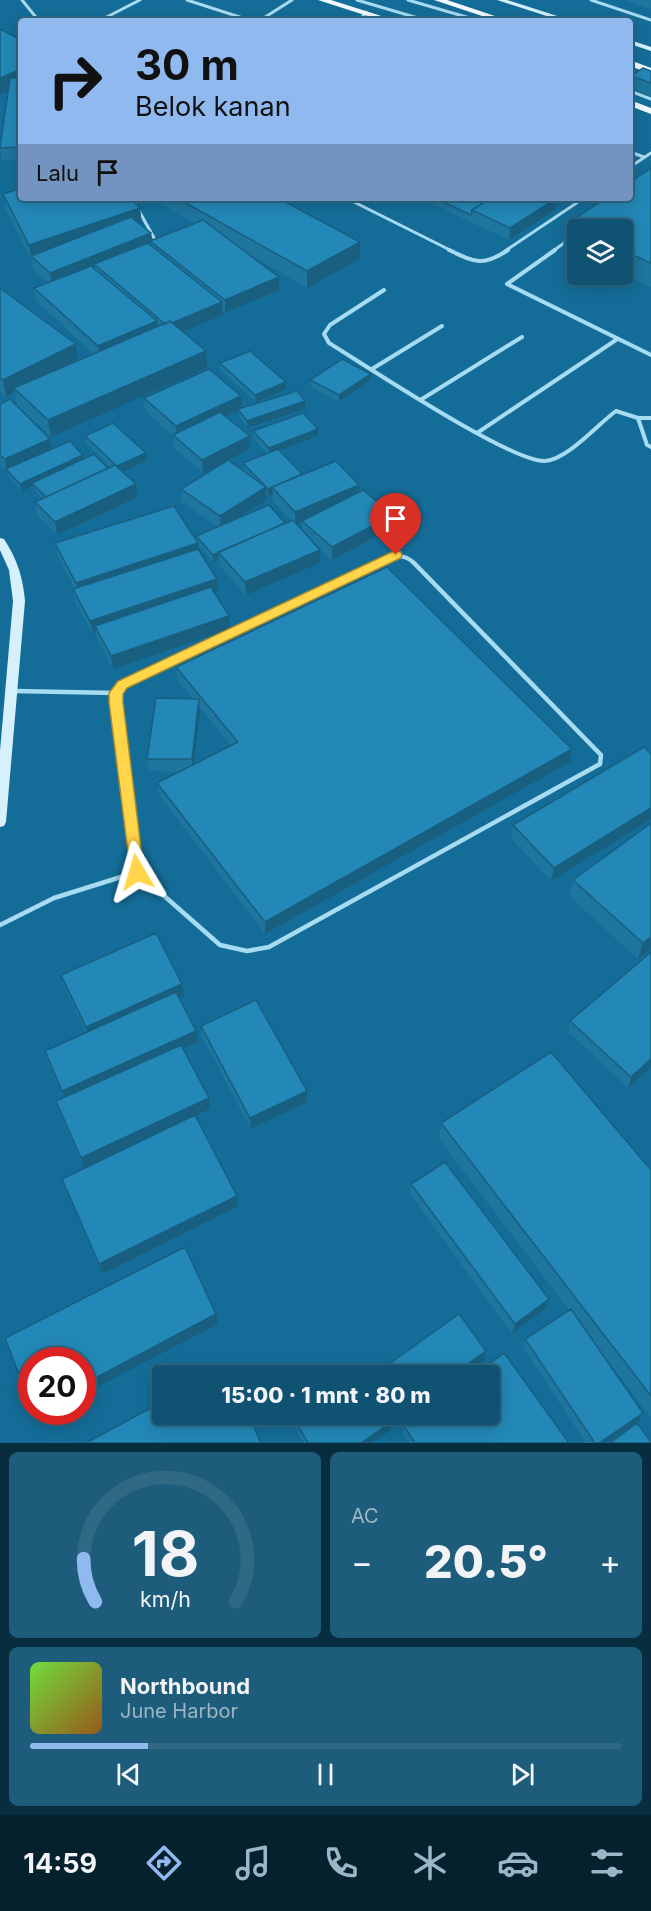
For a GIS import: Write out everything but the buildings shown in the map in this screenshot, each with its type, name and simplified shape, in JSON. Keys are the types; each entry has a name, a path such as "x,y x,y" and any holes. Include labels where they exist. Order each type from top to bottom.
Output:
{"main road":[{"path":"322,0 384,18"},
{"path":"438,0 496,18"},
{"path":"633,64 651,71"},
{"path":"633,104 651,111"}],"street":[{"path":"500,0 559,18"},
{"path":"633,43 651,50"},
{"path":"0,542 11,558 18,578 19,601 0,822"}],"lane":[{"path":"22,0 37,18"},
{"path":"105,18 140,0"},
{"path":"187,0 243,18"},
{"path":"264,18 292,0"},
{"path":"357,0 418,18"},
{"path":"408,0 470,18"},
{"path":"591,0 651,20"},
{"path":"361,18 366,12"},
{"path":"633,93 651,99"},
{"path":"633,153 644,158"},
{"path":"633,165 651,153"},
{"path":"134,201 154,238"},
{"path":"352,201 471,261 483,262 497,257 580,201"},
{"path":"567,241 507,284 616,340 651,355"},
{"path":"384,290 330,325 324,334 329,343 477,433 525,457 544,461 559,456 616,411 638,418 651,418"},
{"path":"372,369 442,326"},
{"path":"422,399 522,337"},
{"path":"477,433 616,340"},
{"path":"638,418 647,445 651,447"},
{"path":"396,555 408,557 601,755 600,764 591,771 269,947 247,951 220,945 137,872 116,693 122,684 396,555"},
{"path":"11,691 116,693"},
{"path":"0,925 54,898 137,872"}],"route":[{"path":"137,872 116,702 116,693 122,684 396,555"}]}
